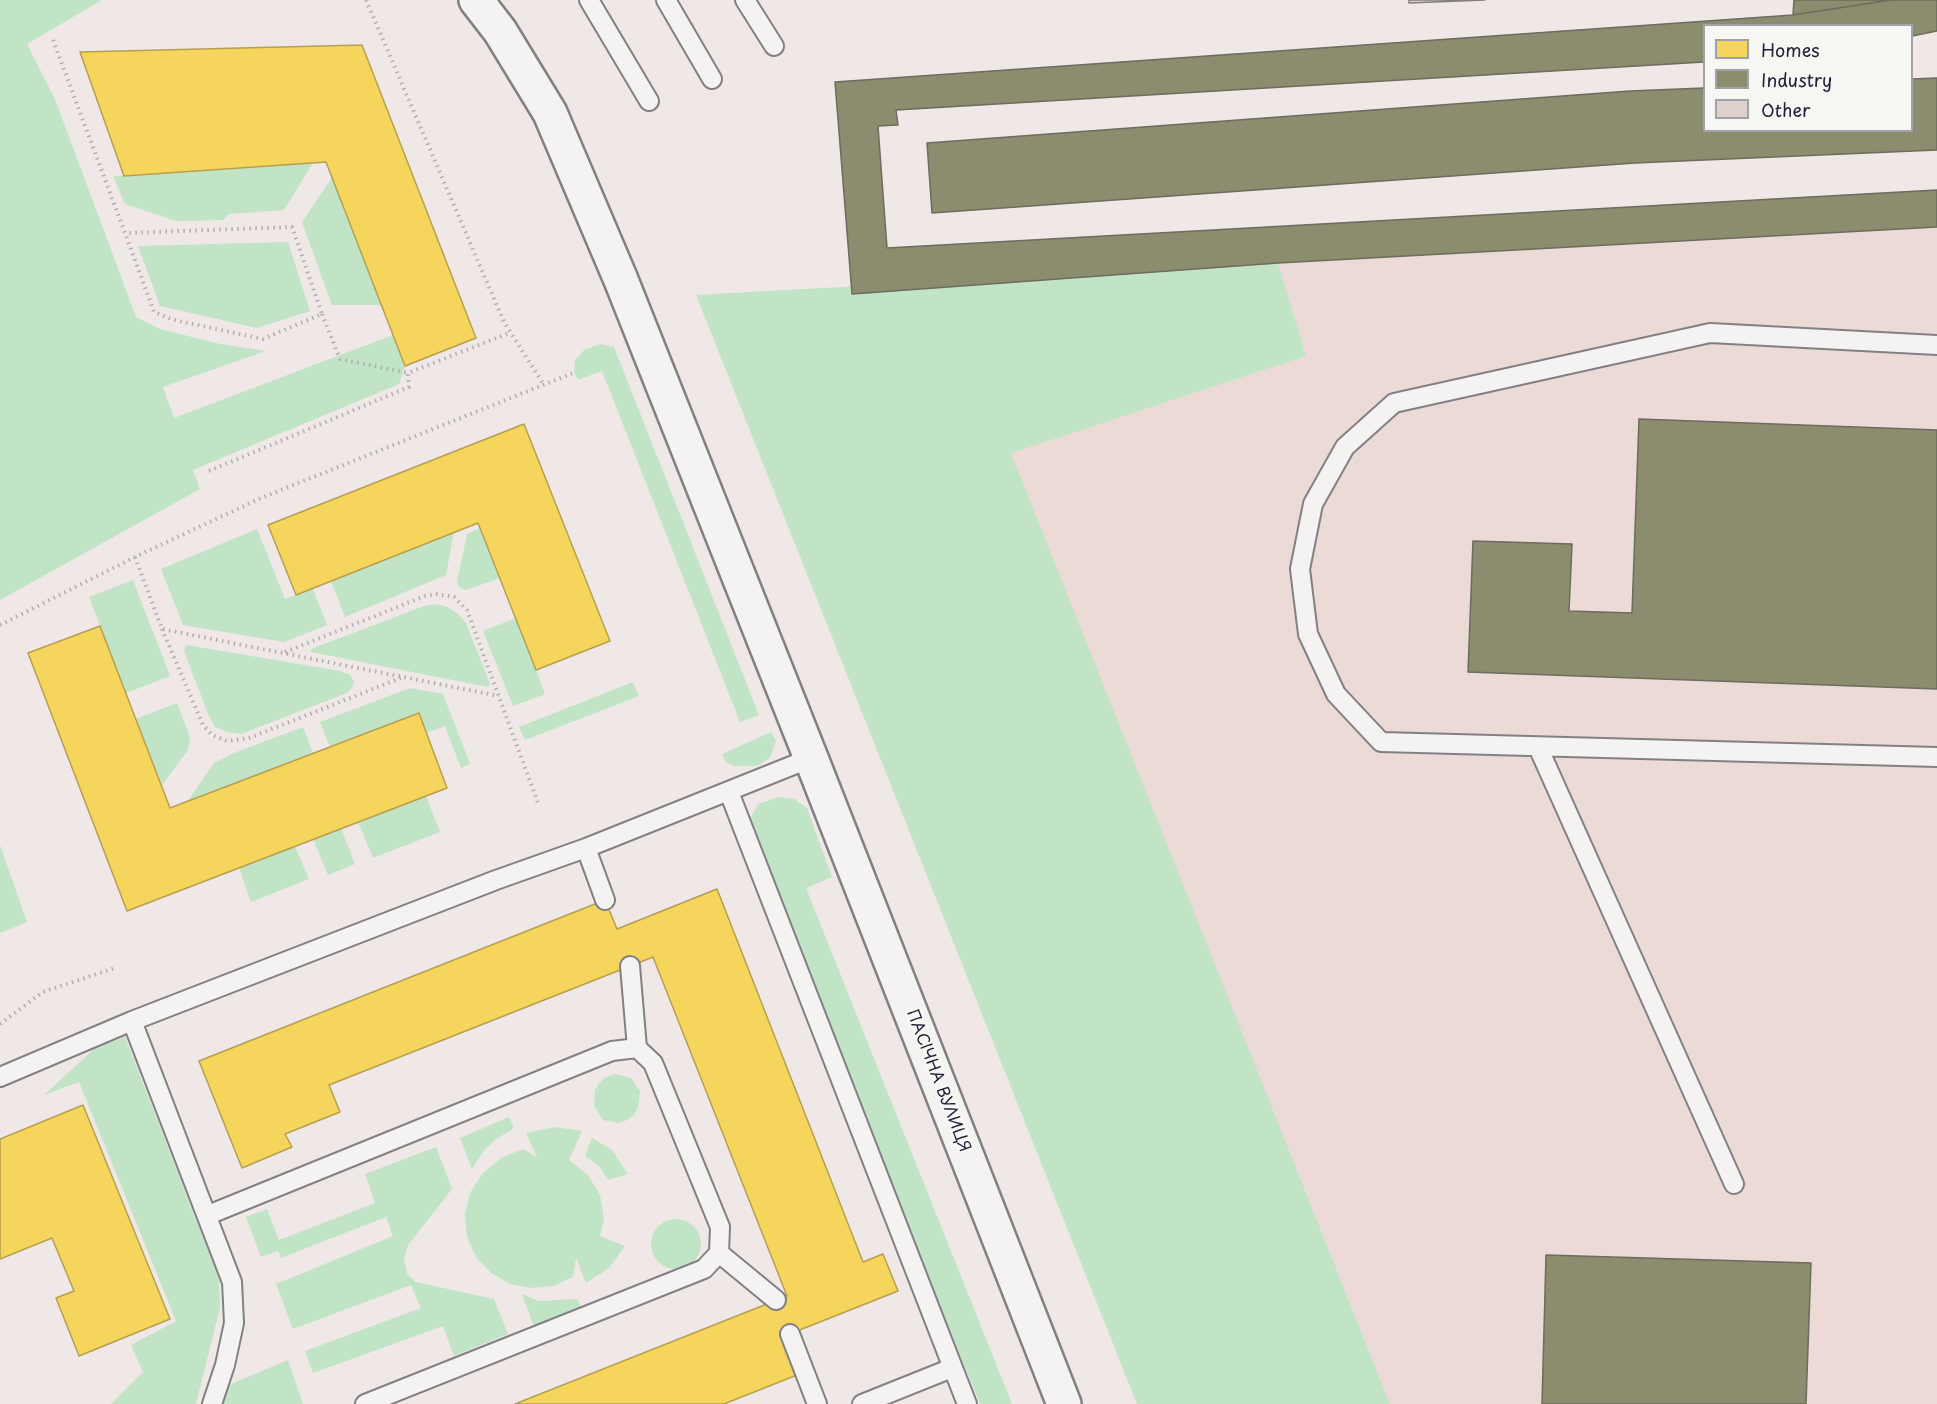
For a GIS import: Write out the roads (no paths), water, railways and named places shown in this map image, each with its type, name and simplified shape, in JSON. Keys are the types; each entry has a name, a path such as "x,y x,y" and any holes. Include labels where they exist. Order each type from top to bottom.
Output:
{"street":[{"name":"ПАСІЧНА ВУЛИЦЯ","path":"476,0 500,32 550,113 621,280 1064,1404"}],"lane":[{"path":"589,0 649,101"},
{"path":"666,0 712,79"},
{"path":"745,0 774,46"},
{"path":"1937,345 1710,333 1394,403 1345,447 1313,504 1300,569 1308,634 1335,694 1381,742 1937,757"},
{"path":"1538,747 1734,1184"},
{"path":"0,1077 132,1021 496,880 586,848 811,758"},
{"path":"729,792 967,1404"},
{"path":"586,848 605,900"},
{"path":"365,1404 704,1269 719,1253 720,1227 716,1216 653,1063 637,1048 630,966"},
{"path":"132,1021 232,1282 234,1323 225,1365 212,1404"},
{"path":"207,1215 612,1051 637,1048"},
{"path":"719,1253 776,1300"},
{"path":"790,1334 817,1404"},
{"path":"862,1404 952,1368"}]}
